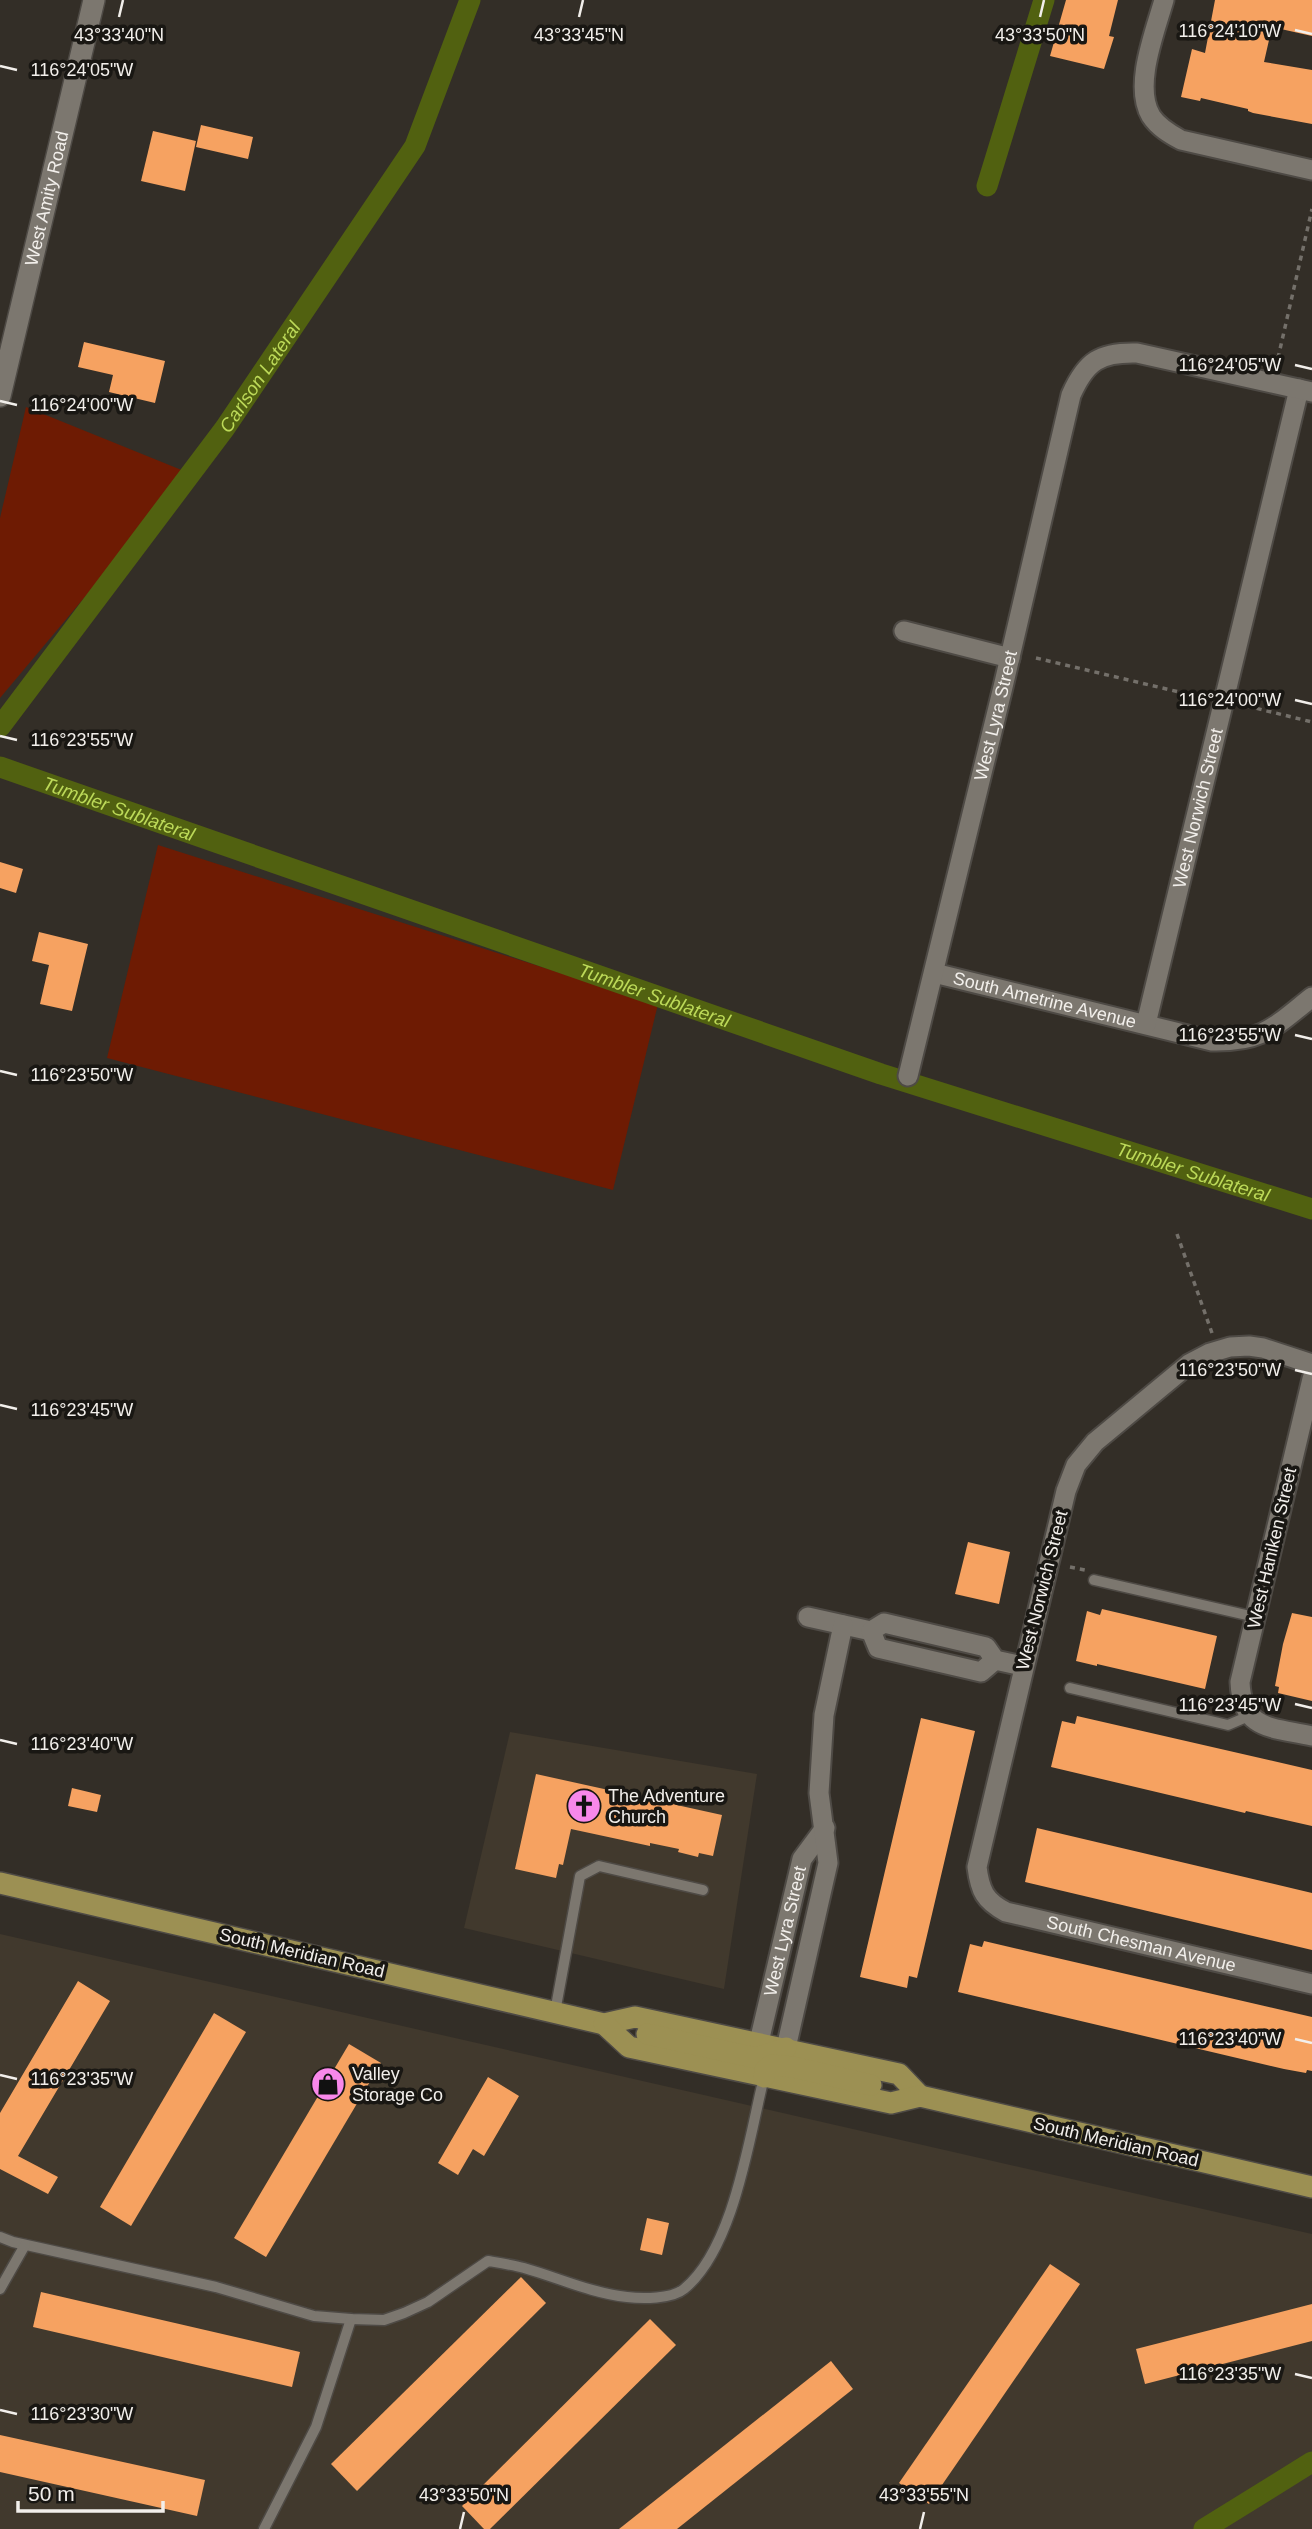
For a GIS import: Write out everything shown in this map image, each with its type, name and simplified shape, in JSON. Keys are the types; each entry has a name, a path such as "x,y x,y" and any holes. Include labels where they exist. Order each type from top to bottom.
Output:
{"main road":[{"name":"West Amity Road","path":"0,396 94,0"},
{"name":"South Meridian Road","path":"0,1883 555,2012 609,2029 629,2047 891,2104 917,2092"},
{"name":"South Meridian Road","path":"609,2029 635,2017 786,2048 899,2074 917,2092 1312,2187"},
{"path":"609,2029 642,2032 757,2058 786,2048"}],"street":[{"path":"1164,0 1144,78 1145,99 1151,116 1164,130 1181,140 1312,170"},
{"name":"West Lyra Street","path":"908,1076 1072,395 1079,377 1093,361 1115,353 1137,353 1305,391"},
{"name":"West Norwich Street","path":"1146,1024 1305,391"},
{"path":"904,631 1010,658"},
{"name":"South Ametrine Avenue","path":"934,973 1212,1041 1238,1041 1258,1036 1312,997"},
{"path":"1211,1343 1230,1347 1263,1348 1312,1364"},
{"name":"West Norwich Street","path":"980,1888 977,1867 1066,1491 1076,1465 1095,1442 1211,1343"},
{"name":"West Haniken Street","path":"1249,1716 1241,1699 1240,1682 1312,1379"},
{"path":"808,1617 871,1631 884,1623 986,1647 995,1660 1023,1666"},
{"name":"West Lyra Street","path":"786,2048 828,1863 819,1793 824,1715 843,1625"},
{"path":"1249,1716 1260,1724 1312,1737"},
{"name":"West Lyra Street","path":"759,2042 802,1859 825,1828"},
{"name":"South Chesman Avenue","path":"980,1888 993,1906 1006,1913 1312,1984"}],"lane":[{"path":"1094,1580 1255,1617"},
{"path":"1070,1688 1228,1725 1249,1716"},
{"path":"555,2012 580,1876 599,1866 703,1890"},
{"path":"0,2237 25,2245 216,2287 314,2316 384,2320 428,2302 488,2261 523,2268 595,2292 630,2298 660,2297 682,2290 701,2269 721,2236 735,2198 764,2077"},
{"path":"0,2289 25,2245"},
{"path":"264,2529 316,2427 351,2319"}],"path":[{"path":"1278,358 1312,209"},
{"path":"1036,658 1200,697"},
{"path":"1247,706 1312,722"},
{"path":"1177,1234 1211,1343"}],"shaded area":[{"path":"26,407 189,473 0,698 0,518"},
{"path":"158,845 658,1004 613,1190 107,1058"},
{"path":"510,1732 757,1774 724,1989 464,1928"},
{"name":"Valley Storage Co","path":"0,1934 1312,2234 1312,2529 0,2529"}],"building":[{"path":"1066,0 1118,0 1109,36 1114,37 1104,69 1050,56"},
{"path":"1215,0 1312,0 1312,36 1272,27 1264,62 1312,70 1312,124 1253,113 1248,109 1201,98 1200,101 1181,97 1192,49 1205,53"},
{"path":"201,125 253,137 248,159 196,147"},
{"path":"153,131 196,141 185,191 141,181"},
{"path":"84,342 165,361 155,403 109,392 113,375 78,367"},
{"path":"0,862 23,869 16,893 0,888"},
{"path":"39,932 88,944 72,1011 40,1004 49,965 32,961"},
{"path":"968,1542 1010,1552 999,1604 955,1594"},
{"path":"1102,1609 1217,1636 1205,1689 1076,1661 1087,1611 1100,1615"},
{"path":"1292,1613 1312,1617 1312,1701 1278,1693 1279,1687 1275,1686"},
{"path":"1077,1716 1312,1770 1312,1826 1051,1767 1062,1721 1075,1724"},
{"path":"921,1718 975,1731 917,1978 909,1976 907,1988 860,1977"},
{"path":"536,1774 722,1815 713,1856 699,1853 698,1857 678,1852 679,1849 650,1843 650,1846 571,1829 563,1865 559,1864 556,1878 515,1869"},
{"path":"72,1788 101,1795 97,1812 68,1806"},
{"path":"1037,1828 1312,1893 1312,1950 1025,1882"},
{"path":"984,1941 1312,2017 1312,2071 1307,2070 1306,2073 1284,2069 958,1992 970,1944 982,1947"},
{"path":"78,1981 110,2001 18,2156 58,2177 48,2194 0,2169 0,2113"},
{"path":"214,2013 246,2032 131,2226 100,2207"},
{"path":"349,2044 381,2063 266,2257 234,2238"},
{"path":"488,2077 519,2096 484,2156 473,2149 458,2175 438,2163"},
{"path":"647,2218 669,2223 662,2255 640,2250"},
{"path":"1050,2264 1080,2284 929,2504 899,2483"},
{"path":"521,2277 546,2303 357,2491 331,2464"},
{"path":"41,2292 300,2352 292,2387 33,2327"},
{"path":"1312,2304 1312,2341 1145,2384 1136,2349"},
{"path":"650,2319 676,2345 490,2529 484,2529 462,2506"},
{"path":"831,2361 853,2389 677,2529 619,2529"},
{"path":"0,2435 205,2480 197,2516 0,2472"}],"waterway":[{"name":"Carlson Lateral","path":"0,727 225,428 415,146 470,0"},
{"path":"987,186 1044,0"},
{"name":"Tumbler Sublateral","path":"0,767 881,1074 1312,1209"},
{"path":"1204,2529 1312,2462"}],"place":[{"name":"The Adventure Church","path":"584,1806"},
{"name":"Valley Storage Co","path":"328,2084"}]}
